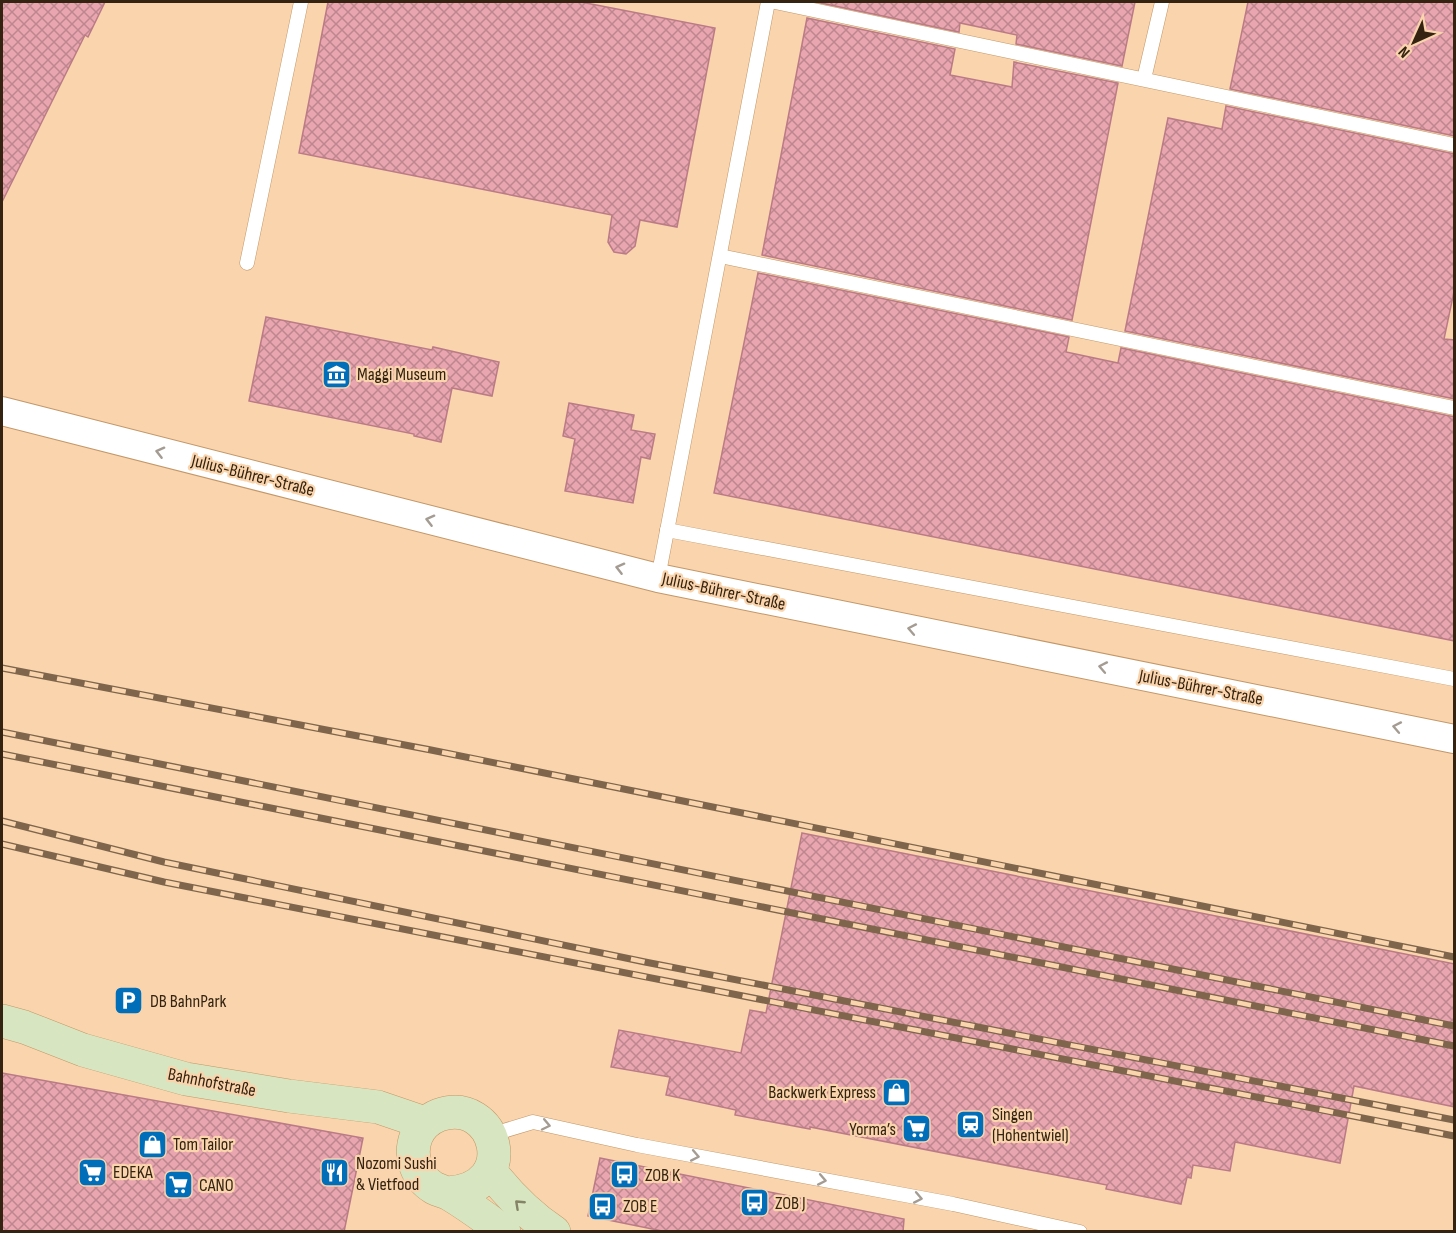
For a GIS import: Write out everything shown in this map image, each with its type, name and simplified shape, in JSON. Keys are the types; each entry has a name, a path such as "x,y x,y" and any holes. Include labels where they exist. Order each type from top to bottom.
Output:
{"street":[{"name":"Julius-Bührer-Straße","path":"2,411 658,578 1455,739"},
{"name":"Bahnhofstraße","path":"2,1022 24,1027 84,1050 186,1079 289,1096 378,1107 425,1123"},
{"path":"448,1193 462,1192 483,1181 490,1171 493,1160 494,1147 490,1135 483,1125 460,1112 448,1112 435,1116 425,1123 417,1134 413,1146 413,1159 417,1172 431,1186 448,1193 504,1232"},
{"path":"490,1171 514,1201 538,1222 554,1232"}],"lane":[{"path":"247,263 301,2"},
{"path":"658,578 768,2"},
{"path":"775,2 1455,145"},
{"path":"1144,79 1162,2"},
{"path":"720,256 1455,408"},
{"path":"667,530 1455,680"},
{"path":"490,1135 533,1122 637,1145 952,1204 1080,1232"}],"building":[{"path":"2,2 105,2 88,37 85,35 2,202"},
{"path":"328,2 581,2 715,28 677,227 640,220 635,246 626,254 614,252 608,242 612,215 299,153"},
{"path":"816,2 1135,2 1122,66 1016,44 1017,35 960,23 959,32"},
{"path":"1248,2 1455,2 1455,136 1230,89"},
{"path":"807,18 955,49 950,75 1012,87 1014,62 1118,83 1072,320 762,255"},
{"path":"1226,106 1455,154 1455,287 1444,339 1455,340 1455,399 1125,331 1168,118 1222,129"},
{"path":"758,273 1069,337 1066,352 1118,363 1121,348 1455,417 1455,641 714,493"},
{"name":"Maggi Museum","path":"266,317 432,350 433,347 499,362 492,396 452,388 441,442 414,436 414,434 249,401"},
{"path":"569,403 634,415 631,430 655,434 650,459 641,457 633,503 565,491 575,439 563,436"},
{"path":"802,833 1455,964 1455,1107 1354,1086 1340,1163 1235,1142 1230,1171 1193,1165 1191,1178 1187,1177 1181,1204 1106,1189 1107,1185 810,1127 810,1129 735,1115 736,1110 666,1095 670,1077 611,1067 619,1030 741,1053 750,1010 766,1013"},
{"name":"CANO","path":"2,1073 363,1138 344,1232 2,1232"},
{"path":"600,1158 904,1219 903,1232 667,1232 588,1216"}],"railway":[{"path":"2,668 431,750 1454,957"},
{"path":"2,732 1454,1026"},
{"path":"2,754 1454,1046"},
{"path":"2,821 164,862 645,962 1454,1120"},
{"path":"2,844 164,882 1454,1136"}],"place":[{"name":"Maggi Museum","path":"336,374"},
{"name":"DB BahnPark","path":"129,1001"},
{"name":"Backwerk Express","path":"897,1092"},
{"name":"Singen (Hohentwiel)","path":"971,1124"},
{"name":"Yorma’s","path":"917,1129"},
{"name":"Tom Tailor","path":"152,1144"},
{"name":"EDEKA","path":"92,1172"},
{"name":"Nozomi Sushi & Vietfood","path":"335,1173"},
{"name":"ZOB K","path":"624,1175"},
{"name":"CANO","path":"178,1185"},
{"name":"ZOB J","path":"754,1203"},
{"name":"ZOB E","path":"602,1206"}]}
